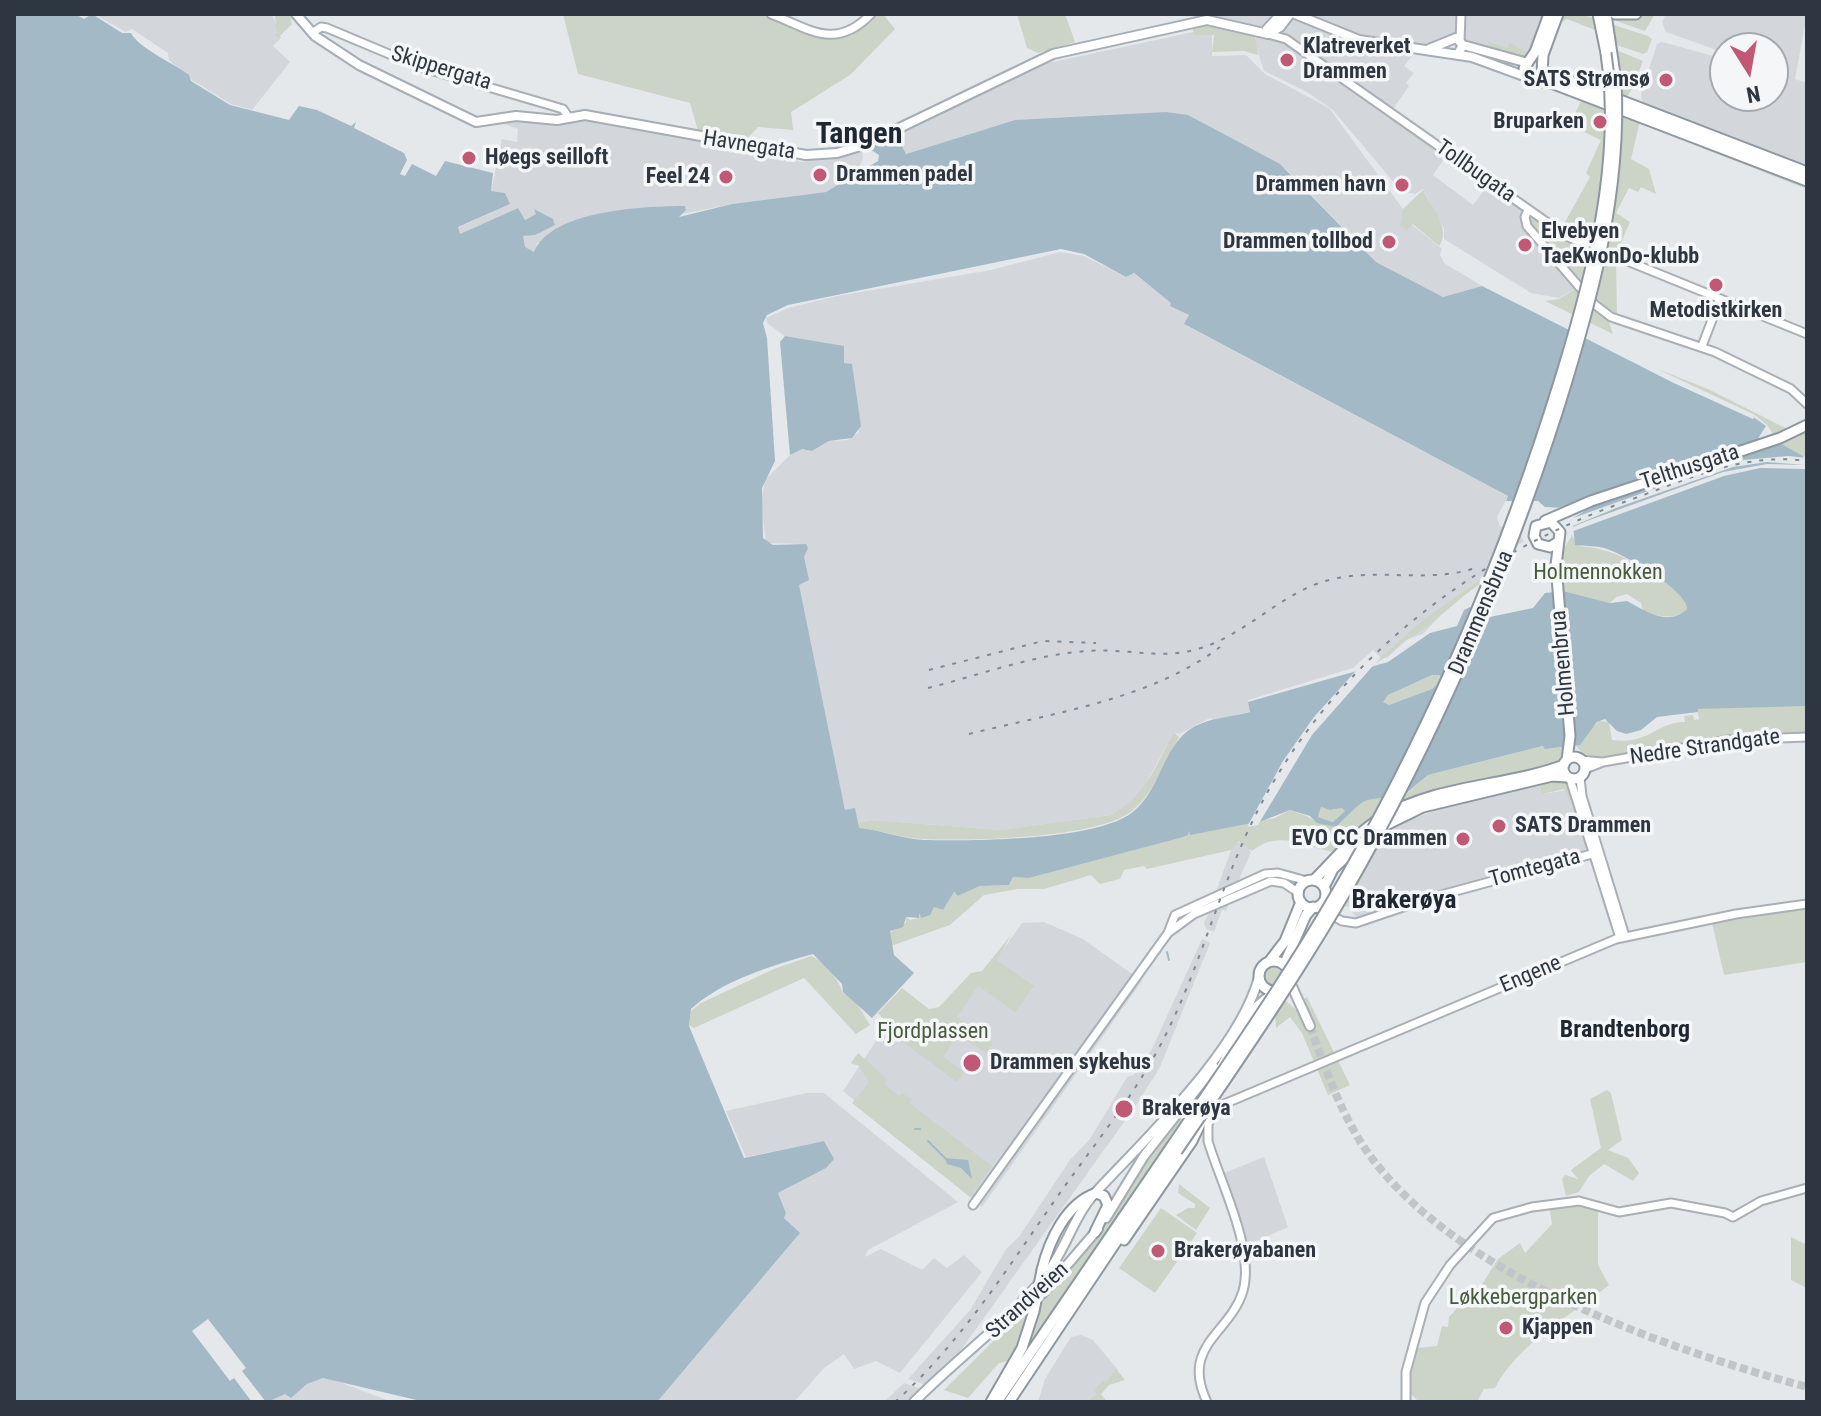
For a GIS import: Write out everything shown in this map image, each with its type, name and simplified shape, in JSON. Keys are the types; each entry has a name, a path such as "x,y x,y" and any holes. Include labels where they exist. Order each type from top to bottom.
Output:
{"highway":[{"path":"1549,14 1524,76 1531,81 1540,72 1558,14"},
{"name":"Drammensbrua","path":"1174,1149 1278,988 1368,838 1439,697 1512,521 1567,356 1603,200 1610,111 1607,63 1598,14"},
{"name":"Drammensbrua","path":"1174,1149 1285,992 1370,849 1445,701 1510,547 1569,374 1606,229 1615,167 1618,112 1616,72 1606,14"},
{"path":"1615,14 1636,14"},
{"path":"1529,63 1540,72 1807,181"},
{"path":"1540,72 1807,172"},
{"name":"Telthusgata","path":"1560,522 1572,509 1780,438 1807,425"},
{"path":"1546,548 1558,542 1560,522 1545,521 1536,526 1534,534 1536,542 1546,548 1556,565"},
{"name":"Holmenbrua","path":"1558,542 1556,565 1572,747 1565,762"},
{"path":"1572,747 1577,770"},
{"path":"1310,881 1324,887 1318,905 1306,915 1284,965 1289,979 1276,992 1263,987 1259,977 1261,968 1285,941 1300,898 1310,881 1349,842 1396,810 1445,793 1565,762 1577,770"},
{"path":"1565,762 1577,770"},
{"name":"Nedre Strandgate","path":"1324,887 1333,869 1352,849 1399,817 1456,798 1577,770"},
{"path":"1300,898 1318,905"},
{"path":"1269,962 1284,965"},
{"path":"1095,1274 1130,1232 1192,1141 1224,1060 1240,1031"},
{"path":"1009,1402 1174,1149"},
{"path":"997,1402 1174,1149"},
{"path":"991,1402 1025,1342 1049,1245 1062,1222 1094,1193 1104,1196 1108,1205 1095,1232"}],"main road":[{"name":"Havnegata","path":"296,14 312,33 373,73 467,119 486,123 516,116 589,116 789,154 837,153 874,141 1038,59 1215,18"},
{"path":"771,14 829,35 850,31 871,14"},
{"path":"1272,31 1281,14"},
{"path":"1272,31 1292,14 1371,43 1455,54 1505,66 1524,76"},
{"path":"1304,14 1349,33 1385,43 1427,49 1448,42 1462,43 1529,63"},
{"path":"1448,42 1461,14"},
{"path":"1215,18 1272,31"},
{"path":"1455,54 1462,43 1458,25"},
{"name":"Skippergata","path":"312,33 321,27 327,28 420,67 563,109 569,118"},
{"name":"Tollbugata","path":"1272,31 1528,210 1525,217 1527,226 1594,304 1626,323 1702,346 1791,389 1807,404"},
{"path":"1448,42 1455,54"},
{"path":"1528,210 1574,240 1807,334"},
{"path":"1702,346 1720,299"},
{"name":"Nedre Strandgate","path":"1577,770 1603,762 1728,740 1807,737"},
{"path":"1577,770 1596,853 1622,937"},
{"name":"Tomtegata","path":"1318,905 1333,917 1356,923 1430,898 1596,853"},
{"path":"973,1205 1168,933 1175,915 1257,877 1278,873 1310,881"},
{"path":"1168,933 1194,914 1264,883 1284,883 1300,898"},
{"name":"Engene","path":"1207,1402 1200,1376 1202,1356 1208,1340 1241,1295 1245,1269 1243,1249 1208,1141 1208,1124 1217,1107 1622,937 1807,904"},
{"path":"1094,1193 1218,1051 1251,1003 1259,977"},
{"path":"1124,1188 1257,1006 1276,992 1293,1002 1310,1026 1289,979"},
{"path":"1151,1131 1173,1119"},
{"path":"1124,1188 1133,1163 1152,1137 1151,1131"},
{"name":"Strandveien","path":"916,1402 968,1354 1043,1293 1095,1232 1124,1188"},
{"path":"1406,1402 1407,1363 1430,1295 1477,1232 1499,1215 1579,1201 1619,1212 1671,1203 1733,1217 1761,1201 1807,1188"},
{"name":"Strandveien","path":"916,1402 1038,1284 1094,1193"}],"shaded area":[{"path":"94,14 272,14 281,38 273,46 290,62 252,110 231,104 192,80 169,60 168,53 132,29 126,32"},
{"path":"1192,14 1293,14 1309,22 1307,14 1547,14 1529,56 1522,59 1445,39 1433,46 1420,46 1404,66 1414,73 1406,83 1409,86 1390,113 1447,155 1433,175 1473,205 1488,185 1528,210 1525,217 1577,288 1559,298 1531,293 1444,239 1444,229 1423,189 1415,194 1401,191 1333,110 1307,92 1264,71 1255,43 1257,32 1194,19"},
{"path":"1666,14 1807,14 1795,79 1807,83 1807,172 1643,104 1641,94 1657,44 1662,42 1709,55 1709,112 1789,112 1789,32 1709,32 1709,47 1666,32 1662,22"},
{"path":"1212,28 1212,56 1246,55 1265,74 1329,108 1403,209 1404,218 1442,249 1440,255 1444,263 1482,286 1443,297 1376,262 1286,169 1188,115 1015,120 906,154 896,133 1048,63"},
{"path":"515,118 558,124 577,119 754,149 802,162 862,149 863,158 859,169 845,182 826,192 732,204 537,243 535,252 525,248 522,236 534,233 546,217 536,210 536,214 524,220 518,208 460,234 457,228 510,204 491,191 502,139 517,142 518,129 501,123"},
{"path":"1060,252 1084,256 1126,277 1133,273 1172,303 1171,306 1189,315 1185,325 1508,496 1497,517 1500,527 1511,525 1519,531 1524,542 1494,555 1484,581 1451,604 1423,634 1408,639 1387,658 1381,658 1373,650 1353,668 1248,700 1251,711 1215,722 1210,718 1179,734 1174,732 1140,794 1126,808 1111,815 1000,830 871,820 857,823 855,809 845,810 798,584 806,544 766,543 761,503 765,480 790,455 802,449 812,451 829,441 848,440 859,432 852,364 844,364 830,344 785,336 768,324 766,318 788,308 837,296 991,270"},
{"path":"1540,785 1542,794 1574,789 1594,853 1357,919 1349,907 1343,906 1342,893 1369,862 1389,827 1455,804"},
{"path":"1240,842 1248,846 1251,852 1238,882 1216,892 1233,844"},
{"path":"1231,899 1226,911 1222,910 1214,932 1206,929 1204,923 1210,909"},
{"name":"Drammen sykehus","path":"1044,922 1083,939 1142,981 982,1207 843,1091 887,1024 929,1053 1022,923"},
{"path":"1202,939 1210,943 1160,1067 1139,1101 961,1350 926,1385 908,1379 970,1310 1006,1249 1019,1237 1070,1160 1090,1139 1127,1077 1134,1075 1152,1049"},
{"path":"807,1093 824,1093 958,1202 868,1250 865,1257 881,1249 922,1270 934,1258 947,1268 964,1255 982,1272 900,1373 876,1361 854,1369 844,1354 824,1368 794,1402 657,1402 799,1234 784,1218 786,1213 778,1193 826,1168 828,1162 824,1141 746,1157 726,1111"},
{"path":"1264,1157 1288,1227 1248,1245 1243,1242 1222,1174"},
{"path":"1081,1335 1093,1340 1118,1370 1097,1397 1101,1402 1038,1402 1045,1379 1071,1337"},
{"path":"323,1378 392,1402 267,1402 286,1393 291,1398 307,1384"},
{"path":"904,1383 921,1389 906,1402 884,1402"}],"green space":[{"path":"275,14 290,14 292,24 278,38 275,34 280,34 276,29"},
{"path":"563,14 771,14 838,34 871,14 883,14 895,29 850,75 791,112 793,130 758,127 745,141 699,134 690,103 578,74"},
{"path":"1017,14 1065,14 1075,42 1038,53 1027,48"},
{"path":"1580,14 1648,36 1652,39 1647,52 1643,54 1614,44 1615,38 1567,19 1560,23 1560,15"},
{"path":"1596,14 1637,17 1655,14 1645,31"},
{"path":"1204,24 1255,36 1258,55 1244,51 1212,52 1214,35 1194,35 1192,26"},
{"path":"1487,41 1507,48 1510,43 1530,54 1525,58 1491,49"},
{"path":"1616,50 1643,61 1637,76 1631,74 1630,79 1638,80 1626,98 1612,94 1625,84"},
{"path":"1582,99 1640,121 1631,159 1649,169 1656,194 1641,187 1638,192 1629,188 1616,213 1630,222 1616,254 1561,229 1590,177 1586,173 1601,140 1569,125"},
{"path":"859,126 885,131 856,143 832,148"},
{"path":"1702,148 1788,178 1807,189"},
{"path":"1423,190 1442,225 1439,246 1413,224 1407,230 1400,226 1403,209"},
{"path":"1533,218 1560,237 1616,259 1617,316 1596,302 1530,225 1529,220"},
{"path":"1577,288 1607,316 1613,334 1545,301 1559,299"},
{"path":"1655,368 1708,389 1799,435 1807,430 1807,458 1779,444 1768,426 1755,415"},
{"name":"Holmennokken","path":"1572,535 1578,546 1607,551 1646,570 1683,595 1687,609 1677,615 1661,616 1643,612 1641,603 1627,594 1616,597 1610,603 1563,591 1562,552"},
{"path":"1483,578 1484,581 1435,620 1375,663 1423,620"},
{"path":"1432,675 1440,675 1443,680 1432,689 1389,705 1382,702 1388,695"},
{"path":"1742,705 1807,706 1807,734 1742,735 1712,740 1711,737 1607,759 1586,757 1576,746 1599,721 1609,722 1612,740 1625,741 1685,722 1684,716 1693,715 1694,720 1699,719 1697,709"},
{"path":"1174,732 1179,737 1159,776 1140,803 1116,820 1093,827 1033,836 945,840 916,839 858,828 857,823 871,820 1000,830 1111,815 1141,790"},
{"path":"1544,746 1545,749 1566,747 1558,761 1546,768 1463,787 1404,807 1353,835 1334,852 1282,840 1272,841 1252,851 1239,841 1231,850 1147,869 1144,866 1124,870 1120,879 1100,884 1091,875 1044,889 1018,889 984,895 950,925 891,946 889,933 906,922 905,916 910,920 919,918 919,913 921,918 934,907 943,910 954,892 958,896 980,886 1009,885 1013,877 1029,878 1180,838 1189,831 1190,834 1275,818 1290,810 1336,827 1351,809 1373,796 1407,793 1428,775"},
{"path":"1552,779 1569,784 1572,804 1564,789 1542,794 1539,783"},
{"path":"1321,807 1330,810 1342,808 1345,811 1334,822 1318,817"},
{"path":"1807,909 1807,962 1724,975 1712,923"},
{"name":"Fjordplassen","path":"1011,935 997,960 1034,986 1015,1012 978,986 957,1017 993,1043 986,1053 958,1035 943,1057 964,1072 957,1082 883,1027 886,1022 878,1013 902,988 929,1009 939,1007 971,973 982,971"},
{"path":"811,956 830,972 843,993 854,999 870,1025 856,1034 804,978 694,1028 689,1025 691,1011 701,1003 774,969"},
{"path":"1269,967 1277,967 1282,976 1280,983 1269,985 1264,980 1264,972"},
{"path":"1307,997 1350,1085 1328,1095 1302,1033 1290,1017 1276,1028 1275,1016 1285,1000 1313,1025 1301,1000"},
{"path":"858,1053 887,1079 884,1084 899,1096 902,1093 911,1099 909,1103 992,1166 970,1197 852,1103 869,1083 859,1066 851,1063"},
{"path":"1607,1090 1611,1093 1622,1140 1608,1150 1628,1158 1639,1173 1633,1181 1604,1164 1589,1176 1579,1192 1566,1196 1562,1179 1565,1175 1578,1179 1571,1170 1601,1148 1590,1099"},
{"path":"1182,1115 1185,1117 1021,1358 999,1363 968,1398 944,1390 1089,1246 1156,1146"},
{"path":"1179,1184 1210,1208 1196,1230 1176,1215 1188,1208 1195,1208 1195,1204 1178,1193"},
{"name":"Løkkebergparken","path":"1572,1204 1598,1211 1598,1265 1609,1285 1531,1344 1495,1388 1484,1389 1477,1402 1419,1402 1411,1394 1410,1374 1417,1348 1437,1346 1442,1326 1448,1327 1449,1317 1470,1294 1474,1297 1498,1259 1520,1243 1525,1253 1552,1224 1549,1206"},
{"name":"Brakerøyabanen","path":"1161,1208 1197,1233 1155,1293 1119,1268"},
{"path":"1791,1237 1807,1245 1807,1288 1791,1280"},
{"path":"1116,1369 1125,1380 1109,1385 1101,1394 1107,1402 1092,1402 1090,1399 1097,1395 1094,1390 1103,1381 1106,1383"}],"water":[{"path":"14,14 75,14 84,19 92,14 122,33 131,33 148,49 189,75 191,81 230,105 289,120 299,106 317,110 351,126 356,122 354,128 404,153 407,160 400,174 405,176 412,164 436,176 445,161 493,173 491,191 505,193 510,204 458,227 460,234 518,208 525,220 536,214 534,209 553,219 555,225 535,235 523,236 525,247 534,252 544,238 559,227 601,213 685,206 686,210 679,217 732,204 826,192 878,161 879,155 868,148 896,134 906,154 1015,120 1166,112 1188,115 1280,164 1376,262 1443,297 1482,286 1674,383 1755,418 1766,426 1757,440 1762,445 1783,445 1803,456 1807,473 1807,706 1698,709 1698,712 1657,717 1641,730 1626,734 1617,731 1605,719 1597,722 1580,745 1545,749 1543,746 1428,775 1404,795 1366,801 1336,827 1317,823 1310,816 1290,810 1262,821 1190,835 1189,831 1188,835 1180,838 1029,878 1013,877 1009,885 980,886 958,896 954,892 943,910 934,907 930,915 921,918 919,913 919,918 906,917 903,927 890,931 894,955 914,973 872,1018 843,992 842,984 813,954 733,982 691,1009 689,1026 744,1158 824,1141 834,1159 826,1168 778,1193 786,1213 784,1218 800,1233 657,1402 425,1402 323,1378 307,1384 291,1398 285,1394 267,1402 14,1402","holes":["1061,249 1084,254 1126,277 1134,273 1171,303 1170,306 1189,315 1184,324 1508,496 1506,501 1538,501 1545,507 1565,508 1572,516 1575,545 1603,548 1640,566 1677,593 1687,609 1672,617 1657,616 1627,601 1610,603 1563,591 1545,593 1533,608 1485,618 1470,607 1464,610 1457,626 1430,633 1388,662 1248,702 1250,712 1191,729 1170,752 1142,803 1117,821 1093,828 1034,837 945,840 916,839 859,828 855,808 845,810 799,585 809,580 804,557 808,548 806,544 773,545 763,538 762,488 775,461 767,338 763,323 767,315 788,305","1432,675 1440,675 1442,680 1432,689 1389,705 1383,702 1388,695","1321,807 1330,810 1342,808 1345,811 1333,822 1318,817"]},
{"path":"785,336 844,346 844,363 852,364 861,426 852,438 829,441 812,451 802,449 790,455 780,342"},
{"path":"945,1158 968,1160 972,1179 961,1168 947,1164"}],"pier":[{"path":"1647,364 1755,415 1753,419 1674,383 1645,368"},
{"path":"1763,441 1785,441 1598,503 1573,518 1732,461 1788,456 1807,458 1807,469 1760,468 1724,476 1568,533 1568,529 1587,521 1723,472 1767,464 1806,465 1767,462 1733,467 1568,528 1568,517 1563,511 1549,511"},
{"path":"1379,659 1312,735 1258,825 1247,827 1283,761 1314,717 1362,664"},
{"path":"208,1319 246,1368 242,1371 266,1402 252,1402 234,1378 230,1381 192,1331"}],"waterway":[{"path":"1167,952 1169,960"},
{"path":"915,1129 920,1129"},
{"path":"928,1141 946,1159"}],"tunnel":[{"path":"1310,1026 1342,1108 1368,1153 1407,1197 1454,1236 1508,1271 1567,1302 1629,1329 1807,1387"}],"railway":[{"path":"895,1402 964,1328 1133,1091 1158,1050 1181,1002 1255,816 1286,762 1322,711 1364,665 1410,623 1460,585 1513,552 1569,524 1693,477 1737,464 1783,459 1807,461"},
{"path":"928,688 1069,653 1171,654 1198,649 1233,634 1298,593 1333,579 1442,574 1478,567"},
{"path":"929,670 1043,641 1096,643"},
{"path":"969,734 1132,692 1193,665 1220,647"}],"place":[{"name":"Klatreverket Drammen","path":"1287,60"},
{"name":"SATS Strømsø","path":"1666,80"},
{"name":"Bruparken","path":"1600,122"},
{"name":"Høegs seilloft","path":"469,158"},
{"name":"Drammen padel","path":"820,175"},
{"name":"Feel 24","path":"726,177"},
{"name":"Drammen havn","path":"1402,185"},
{"name":"Drammen tollbod","path":"1389,242"},
{"name":"Elvebyen TaeKwonDo-klubb","path":"1525,245"},
{"name":"Metodistkirken","path":"1716,285"},
{"name":"SATS Drammen","path":"1499,826"},
{"name":"EVO CC Drammen","path":"1463,839"},
{"name":"Drammen sykehus","path":"972,1063"},
{"name":"Brakerøya","path":"1124,1109"},
{"name":"Brakerøyabanen","path":"1158,1251"},
{"name":"Kjappen","path":"1506,1328"}],"district":[{"name":"Tangen","path":"859,135"},
{"name":"Brakerøya","path":"1404,901"},
{"name":"Brandtenborg","path":"1625,1031"}]}
